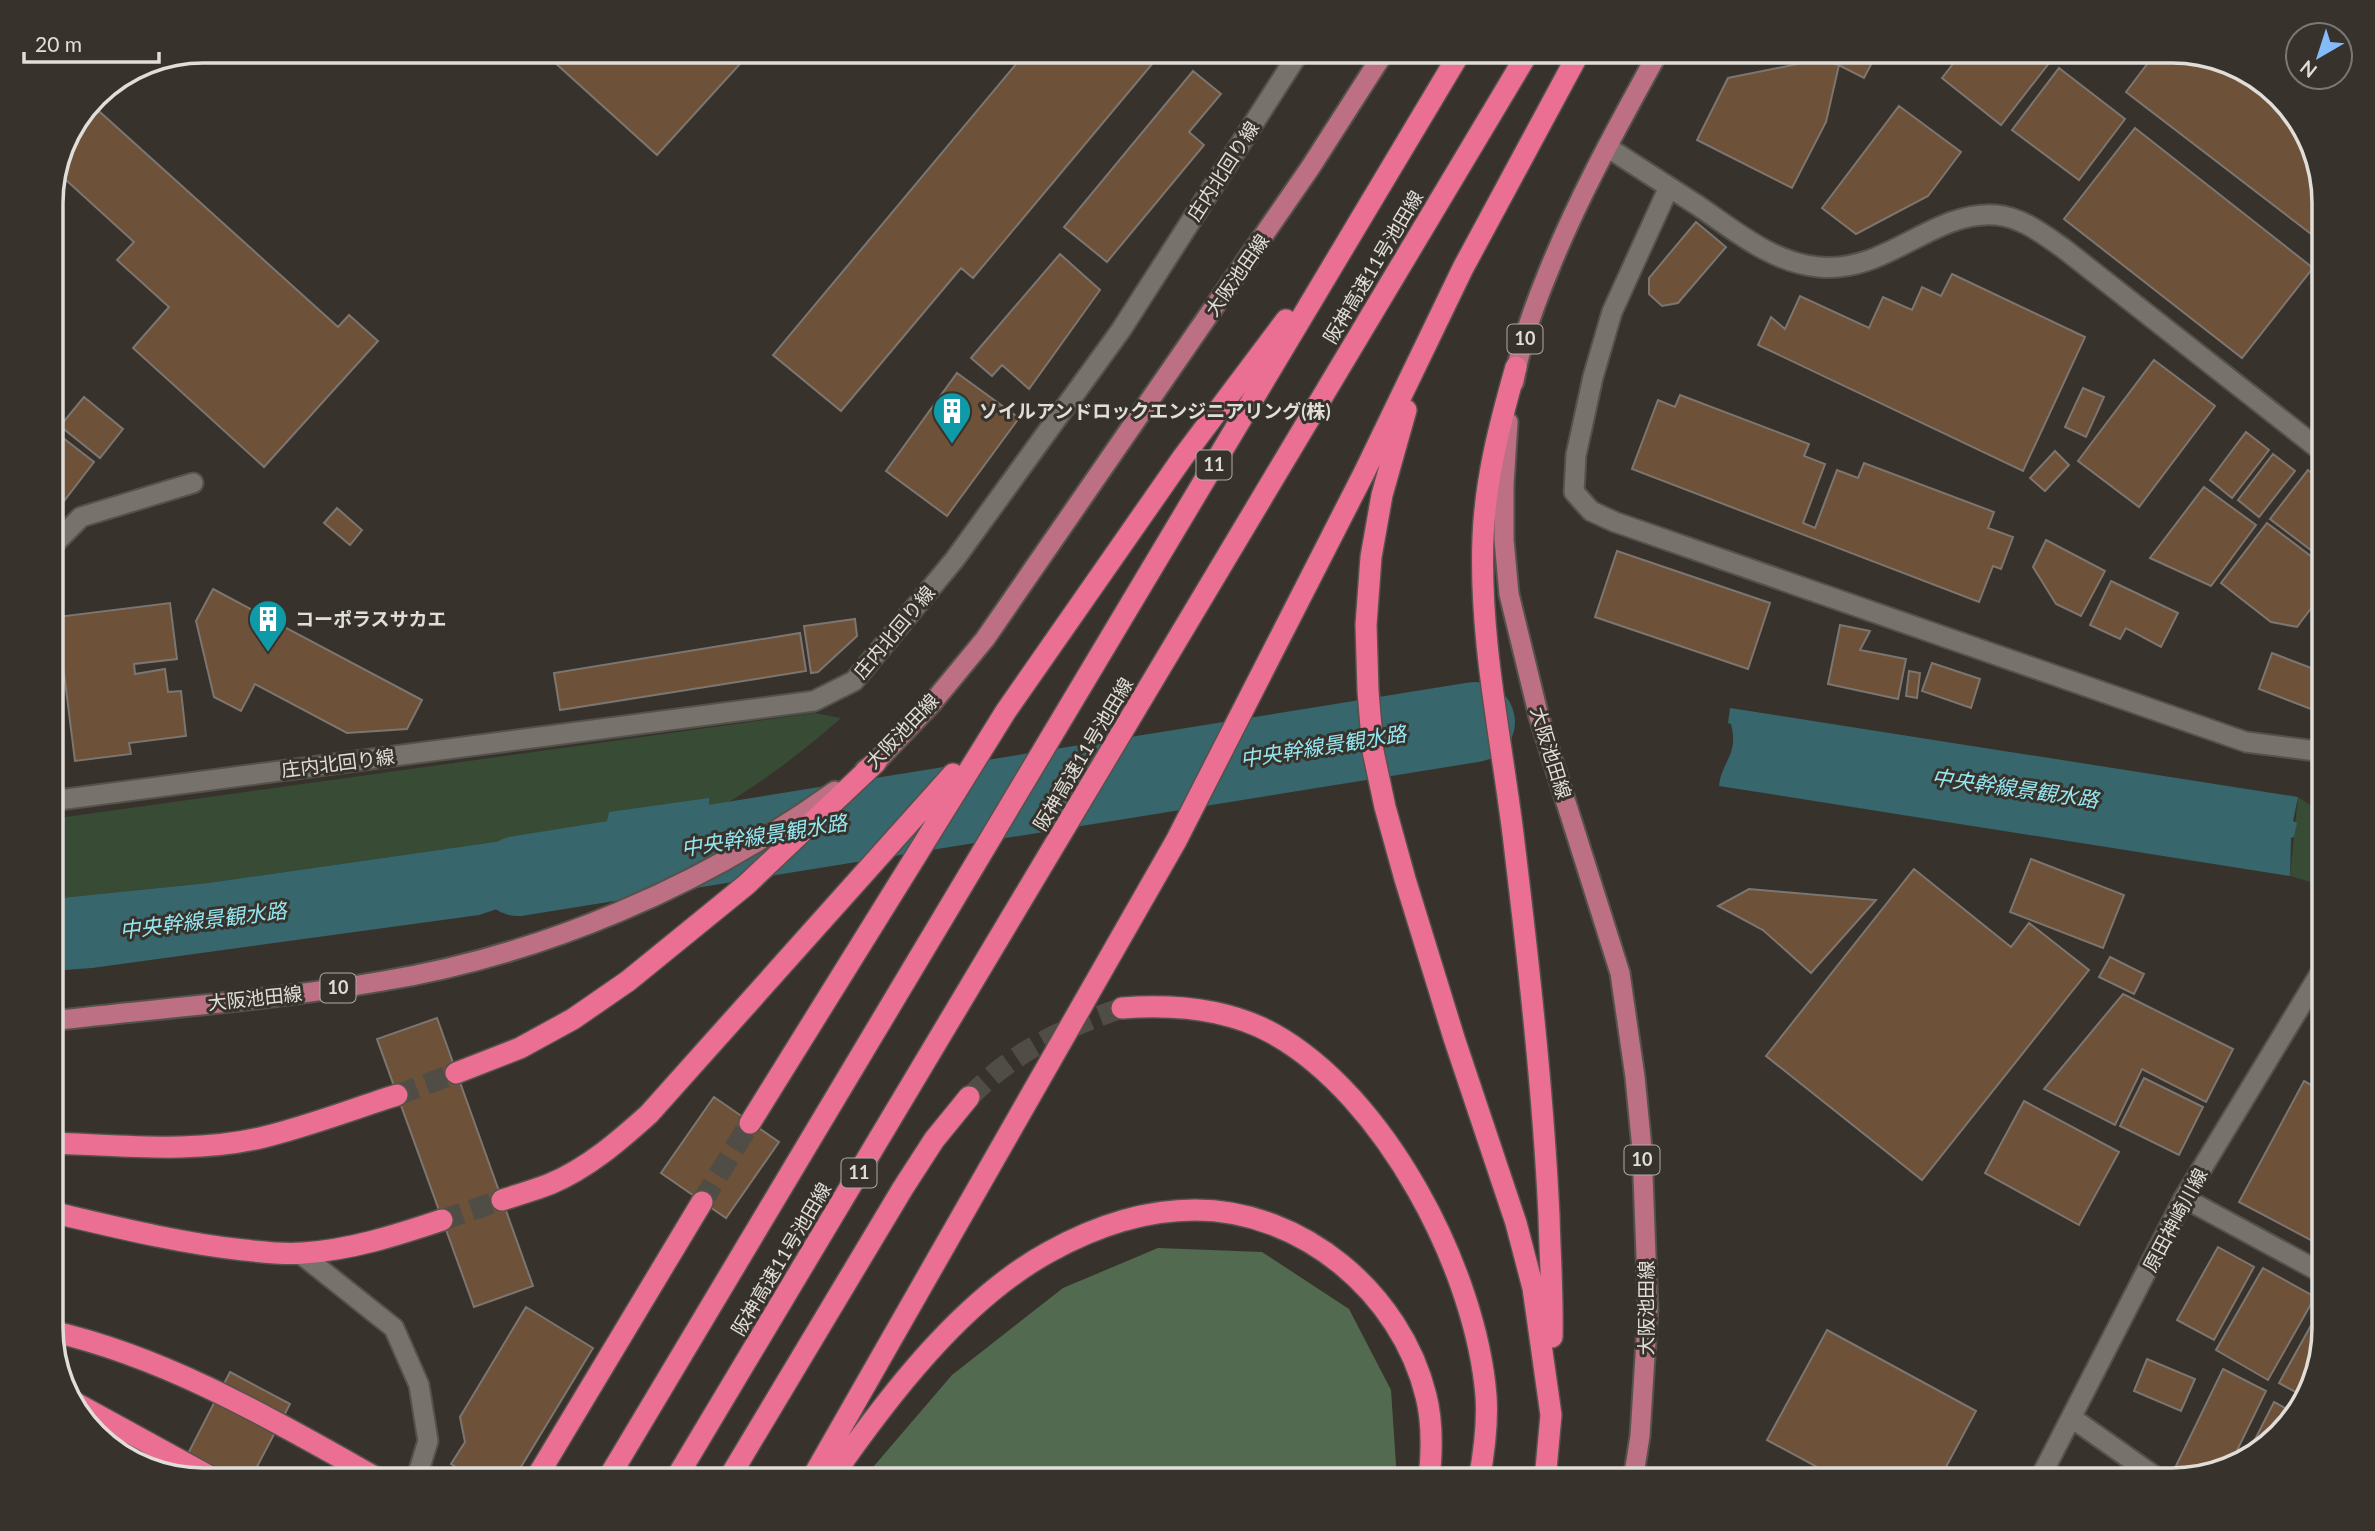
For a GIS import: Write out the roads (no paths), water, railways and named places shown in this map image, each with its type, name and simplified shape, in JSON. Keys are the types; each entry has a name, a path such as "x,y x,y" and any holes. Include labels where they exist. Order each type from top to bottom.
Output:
{"highway":[{"name":"阪神高速11号池田線","path":"614,1468 1454,63"},
{"name":"阪神高速11号池田線","path":"682,1468 1522,63"},
{"path":"818,1468 1175,841 1463,268 1574,63"},
{"path":"750,1123 1006,710 1183,457 1352,231"},
{"path":"1427,344 1385,483 1371,557 1366,625 1373,751 1385,807 1409,892 1516,1223 1534,1288 1551,1415"},
{"path":"1516,367 1500,421 1489,476 1483,536 1482,591 1488,661 1514,840 1544,1125 1553,1327 1551,1415 1546,1468"},
{"path":"502,1200 551,1183 588,1164 649,1114 911,824 1006,710"},
{"path":"456,1073 520,1048 573,1019 628,981 746,885 876,762"},
{"path":"1122,1008 1162,1004 1199,1009 1234,1017 1271,1032 1337,1081 1390,1146 1441,1239 1463,1292 1477,1343 1486,1396 1481,1468"},
{"path":"63,1143 204,1146 263,1138 397,1095"},
{"path":"735,1468 902,1188 934,1140 969,1097"},
{"path":"542,1468 702,1202"},
{"path":"839,1468 896,1390 949,1332 995,1289 1047,1253 1100,1226 1153,1214 1196,1210 1236,1215 1273,1224 1311,1244 1352,1272 1386,1309 1412,1352 1427,1397 1433,1447 1430,1468"},
{"path":"63,1215 170,1240 219,1248 301,1254 389,1238 442,1220"},
{"path":"63,1334 122,1350 173,1370 358,1468"},
{"path":"92,1412 193,1467"}],"main road":[{"name":"大阪池田線","path":"63,1020 313,992 385,981 461,964 535,942 616,913 681,884 747,849 805,813 876,762 933,702 985,639 1310,168 1377,63"},
{"name":"大阪池田線","path":"1635,1468 1640,1436 1648,1309 1642,1149 1631,1041 1620,973 1539,717 1523,654 1509,594 1504,540 1507,428 1516,367 1535,305 1557,249 1606,147 1652,63"}],"street":[{"name":"庄内北回り線","path":"63,799 814,701 854,681 955,559 1121,330 1292,63"},
{"path":"1606,147 1765,250 1794,263 1821,268 1876,260 1969,216 1998,215 2033,227 2063,247 2312,444"},
{"path":"1669,187 1612,312 1593,377 1576,455 1574,492 1591,511 1627,526 2246,742 2312,750"},
{"path":"63,535 81,517 193,483"},
{"name":"原田神崎川線","path":"2045,1468 2184,1198 2312,987"},
{"path":"2184,1198 2312,1267"},
{"path":"301,1254 394,1328 419,1385 428,1441 420,1468"},
{"path":"2072,1418 2143,1468"}],"water":[{"path":"1730,708 2298,797 2293,821 2297,823 2294,837 2291,838 2290,876 1719,786 1733,744 1731,724 1728,723"},
{"path":"709,798 710,813 664,842 560,888 479,915 63,970 63,898 208,883 598,827 607,821 609,812"}],"waterway":[{"name":"中央幹線景観水路","path":"518,876 1475,722"}],"tunnel":[{"path":"969,1097 1001,1069 1033,1047 1077,1025 1122,1008"},
{"path":"397,1095 456,1073"},
{"path":"702,1202 750,1123"},
{"path":"442,1220 502,1200"}],"place":[{"name":"ソイルアンドロックエンジニアリング(株)","path":"952,445"},
{"name":"コーポラスサカエ","path":"268,653"}]}
